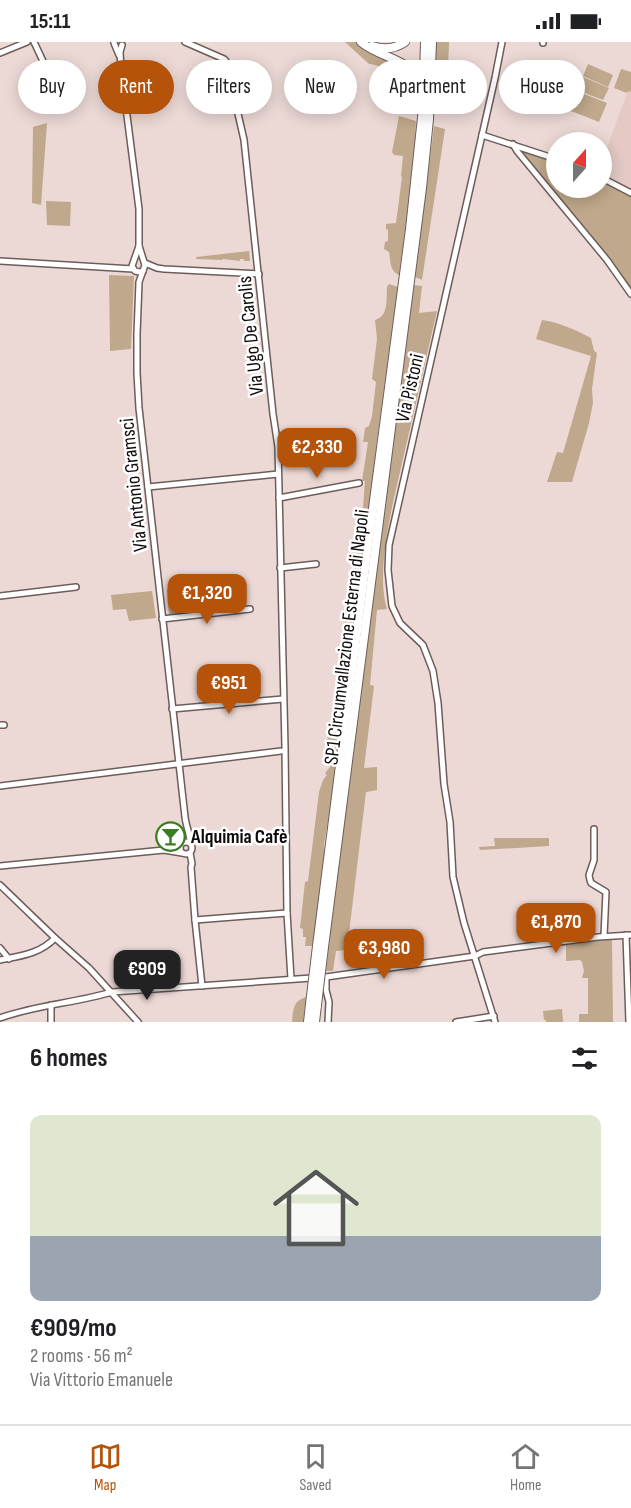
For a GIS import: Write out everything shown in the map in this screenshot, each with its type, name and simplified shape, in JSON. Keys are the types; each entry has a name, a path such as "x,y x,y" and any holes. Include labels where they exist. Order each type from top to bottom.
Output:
{"highway":[{"path":"361,42 395,60"},
{"path":"367,42 378,48 388,49 398,47 405,42"},
{"name":"SP1 Circumvallazione Esterna di Napoli","path":"424,60 425,42"},
{"name":"SP1 Circumvallazione Esterna di Napoli","path":"320,946 422,188 429,119 432,42"},
{"name":"SP1 Circumvallazione Esterna di Napoli","path":"315,1022 314,1004 320,946 362,588 410,229 422,114"},
{"name":"SP1 Circumvallazione Esterna di Napoli","path":"308,1022 314,1004"}],"street":[{"path":"0,53 27,42"},
{"path":"34,42 42,60"},
{"path":"114,42 118,45 124,43"},
{"path":"114,42 120,59"},
{"name":"Via Ugo De Carolis","path":"185,42 226,61 244,140 278,447 286,912 291,979"},
{"name":"Via Pistoni","path":"494,1019 464,922 453,877 450,822 433,671 423,645 400,622 392,606 388,570 389,544 502,42"},
{"path":"124,43 120,59 138,198 140,246 144,266 140,272 134,266"},
{"path":"482,135 546,156"},
{"path":"513,144 607,260 631,294"},
{"path":"612,183 631,193"},
{"path":"134,266 140,246"},
{"path":"0,261 125,267 134,266 140,259 144,266"},
{"name":"Via Antonio Gramsci","path":"134,266 139,282"},
{"path":"144,266 171,270 259,274"},
{"name":"Via Antonio Gramsci","path":"144,266 139,282 137,373 178,764 186,827 189,832 185,843"},
{"path":"148,488 278,474"},
{"path":"279,498 359,483"},
{"path":"280,568 316,564"},
{"path":"0,596 76,587"},
{"path":"162,619 250,609"},
{"path":"172,709 283,699"},
{"path":"0,786 281,751"},
{"path":"594,829 594,860 589,877 591,883 606,892 604,936"},
{"path":"0,866 164,850 185,843"},
{"path":"164,850 186,853 193,848 185,843"},
{"path":"185,843 180,849 186,853 191,867 202,986"},
{"path":"0,885 89,968 138,1022"},
{"path":"195,920 286,912"},
{"path":"0,1020 18,1011 112,992 326,977 475,956 483,952 604,936 629,935 629,1022"},
{"path":"0,960 18,958 44,947 55,938"},
{"path":"0,948 9,958"},
{"path":"326,977 329,1002 328,1022"},
{"path":"51,1005 51,1022"},
{"path":"456,1022 494,1019"}],"shaded area":[{"path":"345,42 358,42 391,60 369,60 369,64"},
{"path":"436,42 449,42 448,60 436,60"},
{"path":"588,64 613,75 608,87 585,77"},
{"path":"621,69 631,72 631,92 627,93 614,88"},
{"path":"585,78 609,88 603,100 585,93"},
{"path":"628,91 631,92 631,192 612,182 612,134"},
{"path":"585,94 607,103 599,122 579,114 585,114"},
{"path":"399,116 416,121 413,172 399,275 392,268 389,252 384,249 385,242 388,241 386,224 396,223 402,177 403,156 394,155 392,152"},
{"path":"47,123 41,205 32,203 33,127"},
{"path":"434,126 445,129 422,280 415,277"},
{"path":"519,149 546,158 546,184 519,152"},
{"path":"612,187 631,196 631,289 618,269 558,198 612,198"},
{"path":"46,201 71,202 70,226 47,225"},
{"path":"249,251 250,261 196,259 196,257"},
{"path":"109,275 134,276 131,349 110,351"},
{"path":"389,284 398,287 338,751 327,751 326,746 337,693 341,691 344,667 338,665 345,616 348,616 351,583 362,521 365,481 362,481 368,442 363,442 365,428 369,426 372,416 376,382 372,379 377,339 375,320 385,311"},
{"path":"414,285 422,286 419,313 437,311 388,530 383,573 387,609 377,610 370,685 374,686 364,768 377,767 377,790 366,792 347,950 336,951 333,971 326,971 360,688"},
{"path":"542,320 567,327 591,338 594,351 597,353 592,389 593,403 572,482 547,482 557,452 563,453 591,356 536,339"},
{"path":"201,585 204,612 169,616 167,589"},
{"path":"152,591 156,618 129,621 126,609 113,610 111,595"},
{"path":"336,760 314,937 312,946 305,946 306,937 303,937 303,929 300,928 319,792 327,775 325,773"},
{"path":"494,838 549,838 549,846 480,850 479,847 495,846"},
{"path":"612,939 613,1022 579,1022 579,1014 588,1014 588,978 582,978 584,971 580,960 566,961 566,945"},
{"path":"306,997 303,1022 292,1022 296,1004"},
{"path":"562,1009 563,1022 544,1020 543,1011"}],"place":[{"name":"Alquimia Cafè","path":"170,836"}]}
